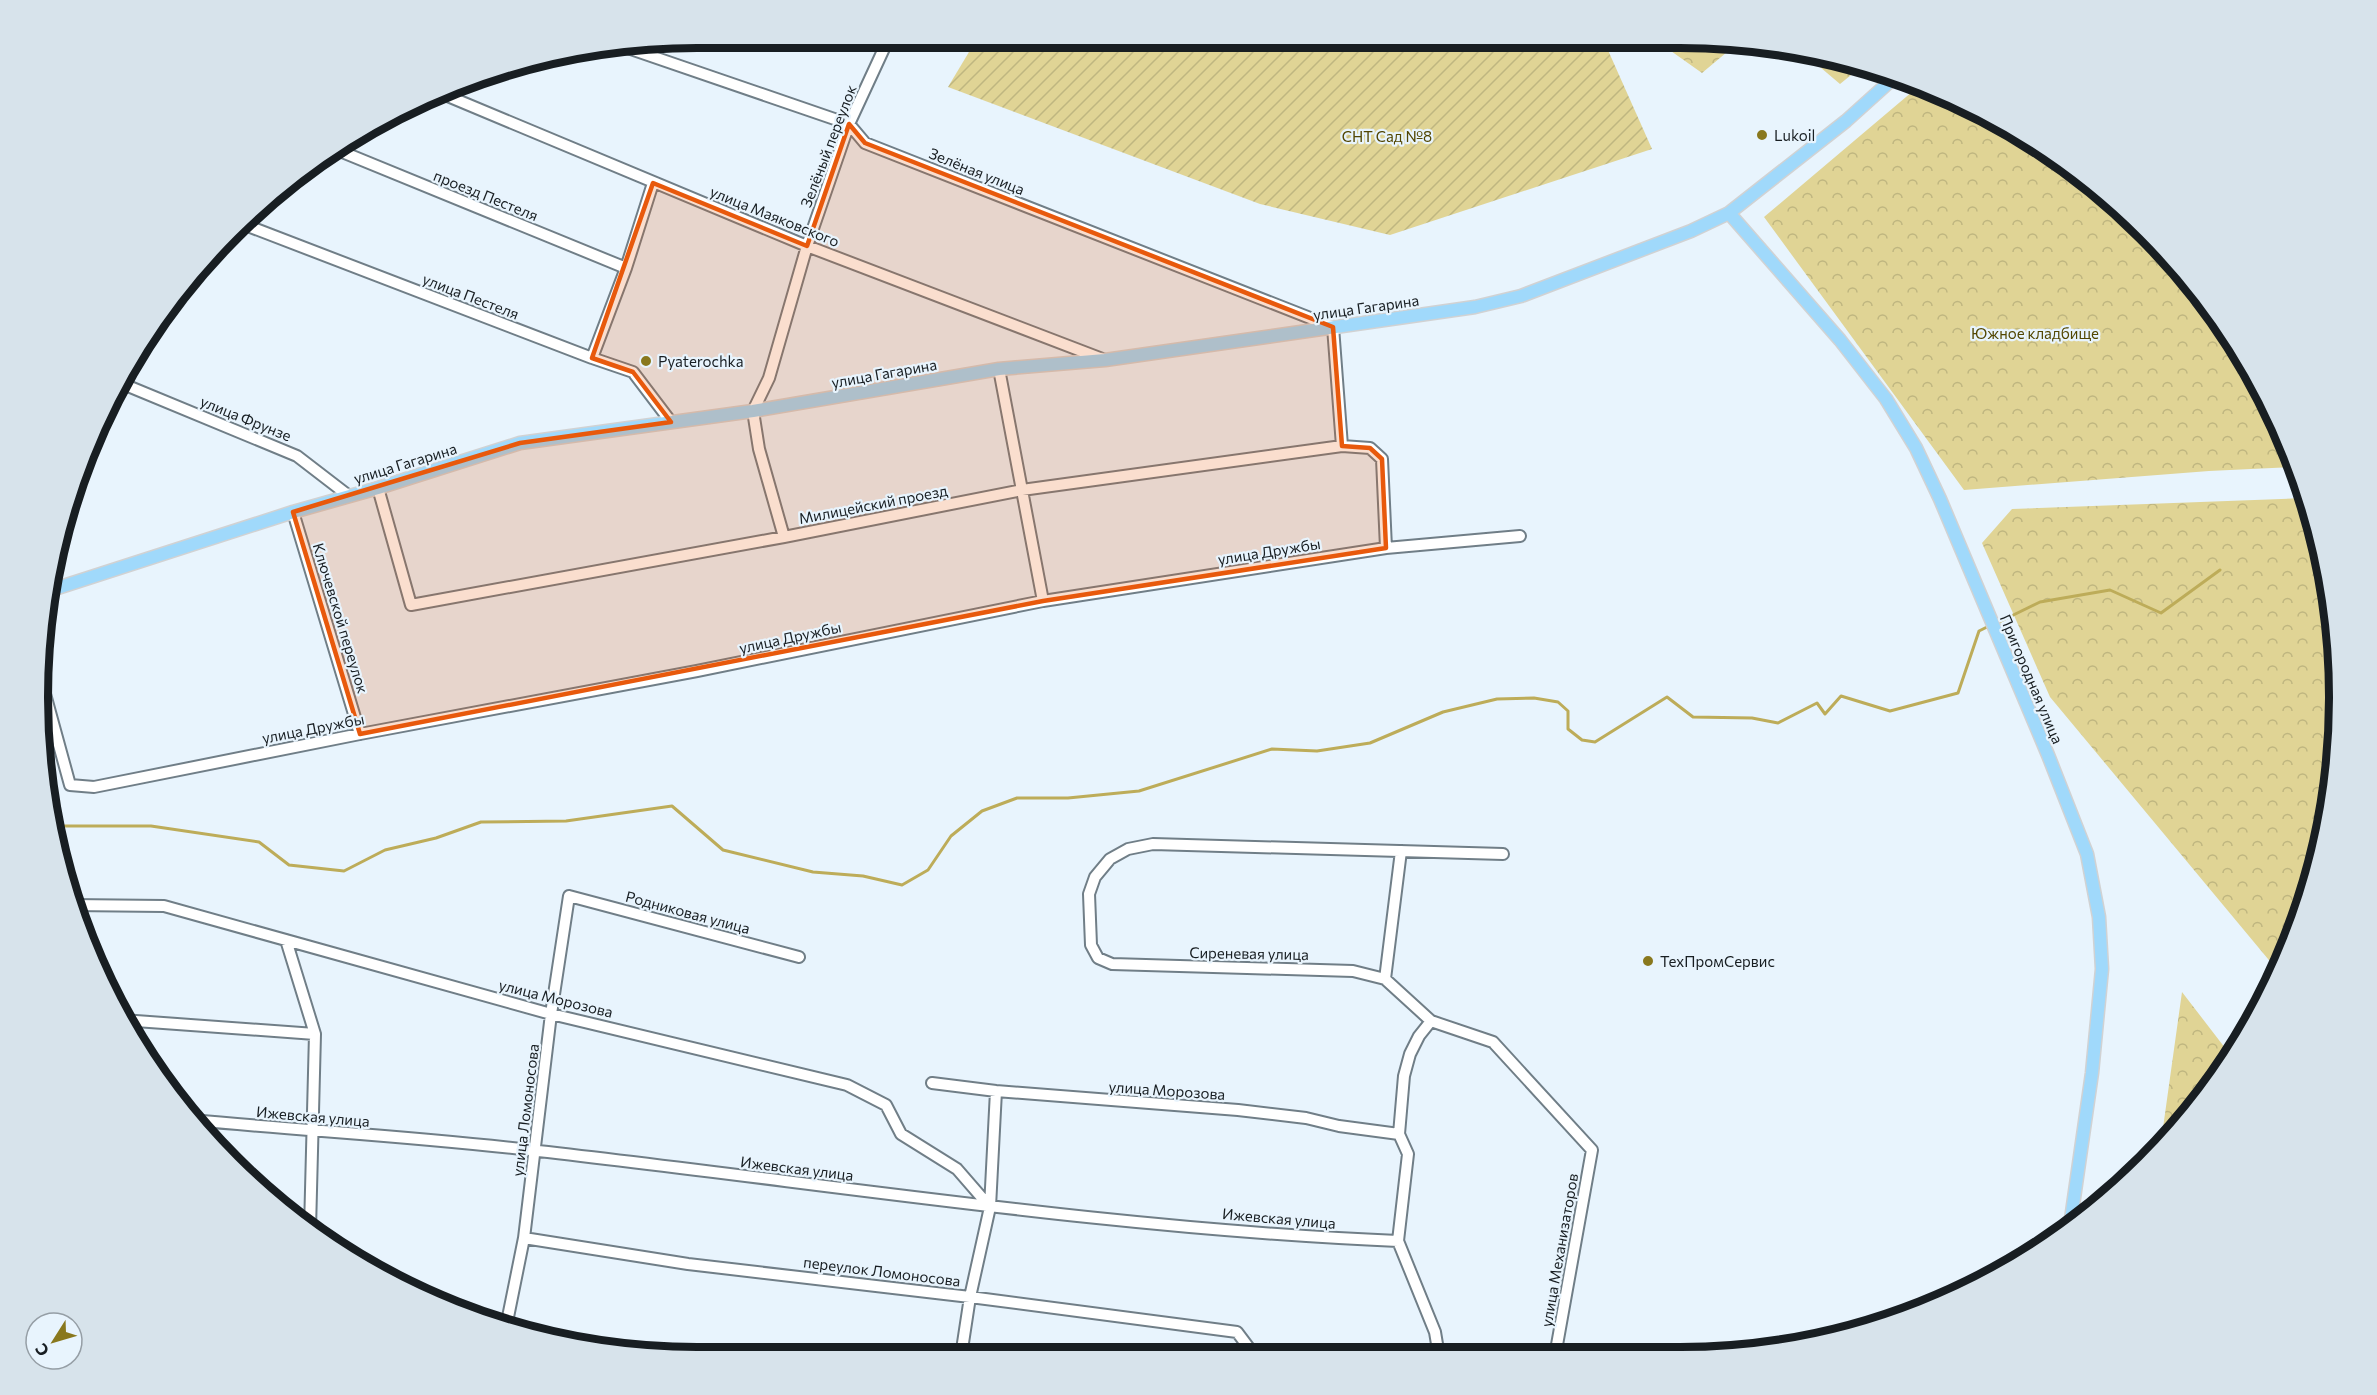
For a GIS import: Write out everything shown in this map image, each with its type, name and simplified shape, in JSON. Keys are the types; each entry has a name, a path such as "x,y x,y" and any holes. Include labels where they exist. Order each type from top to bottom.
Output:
{"main road":[{"name":"улица Гагарина","path":"58,588 293,512 520,443 753,411 999,369 1105,360 1475,307 1521,296 1691,231 1729,213 1846,121 1889,82"},
{"name":"Пригородная улица","path":"1729,213 1840,340 1886,399 1916,448 2030,712 2086,854 2099,917 2102,969 2092,1073 2072,1215"}],"street":[{"name":"Зелёный переулок","path":"753,411 769,378 807,246 849,124 884,48"},
{"name":"Зелёная улица","path":"637,51 849,124 865,143 1333,327"},
{"name":"улица Маяковского","path":"449,97 807,246 1105,360"},
{"name":"проезд Пестеля","path":"344,152 626,268"},
{"path":"592,358 626,268 653,183"},
{"name":"улица Пестеля","path":"250,227 633,372 671,422"},
{"path":"1333,327 1342,446"},
{"path":"999,369 1043,601"},
{"name":"улица Фрунзе","path":"128,386 297,456 349,496"},
{"path":"753,411 759,449 784,537"},
{"name":"Милицейский проезд","path":"378,488 411,605 784,537 1022,490 1342,446 1370,448 1382,459 1386,548"},
{"name":"Ключевской переулок","path":"293,512 360,734"},
{"name":"улица Дружбы","path":"48,705 70,785 94,786 686,674 1043,601 1386,548 1520,536"},
{"name":"Сиреневая улица","path":"1385,979 1353,971 1112,964 1098,958 1091,945 1089,894 1095,877 1110,859 1128,849 1153,844 1401,851"},
{"path":"1437,1347 1435,1332 1398,1241 1408,1154 1399,1134 1404,1076 1410,1054 1419,1036 1431,1021 1385,979 1401,851 1503,854"},
{"name":"Родниковая улица","path":"569,896 799,957"},
{"name":"улица Ломоносова","path":"508,1319 524,1238 551,1014 569,896"},
{"name":"улица Морозова","path":"82,905 164,906 551,1014 847,1085 886,1105 901,1134 957,1169 990,1207"},
{"path":"286,940 315,1034 308,1218"},
{"path":"134,1021 315,1034"},
{"name":"улица Механизаторов","path":"1431,1021 1493,1042 1592,1150 1557,1347"},
{"name":"улица Морозова","path":"932,1083 1238,1110 1306,1118 1339,1126 1399,1134"},
{"path":"962,1347 970,1297 990,1207 996,1090"},
{"name":"Ижевская улица","path":"205,1121 535,1150 990,1207 1305,1237 1398,1241"},
{"name":"переулок Ломоносова","path":"524,1238 688,1264 970,1297 1237,1332 1248,1347"}],"highlighted area":[{"path":"849,124 865,143 1333,327 1342,446 1370,448 1382,459 1386,548 1043,601 360,734 293,512 520,443 671,422 633,372 592,358 653,183 807,246"}],"green space":[{"name":"СНТ Сад №8","path":"971,48 1607,48 1652,149 1390,235 1260,204 948,87"},
{"path":"1667,48 1730,50 1702,73"},
{"path":"1814,62 1855,72 1840,84"},
{"name":"Южное кладбище","path":"1913,91 1967,115 2040,157 2075,182 2139,238 2168,269 2220,337 2242,373 2262,410 2287,467 2209,471 1964,490 1764,217"},
{"path":"2298,498 2317,571 2323,613 2328,655 2328,740 2317,824 2307,866 2295,906 2272,964 2050,697 1982,543 2012,509"},
{"path":"2182,992 2226,1049 2195,1093 2160,1134"}],"waterway":[{"path":"1995,624 2040,602 2110,590 2161,613 2220,570"},
{"path":"60,826 151,826 259,842 289,865 344,871 385,850 436,838 481,822 566,821 672,806 723,850 813,872 863,876 902,885 928,870 951,836 982,811 1017,798 1068,798 1139,791 1272,749 1317,751 1370,743 1443,712 1497,699 1534,698 1558,702 1568,711 1568,729 1582,740 1595,742 1667,697 1693,717 1752,718 1778,723 1817,703 1825,714 1841,696 1890,711 1958,693 1979,631 1989,626"}],"place":[{"name":"Lukoil","path":"1762,135"},
{"name":"Pyaterochka","path":"646,361"},
{"name":"ТехПромСервис","path":"1648,961"}]}
